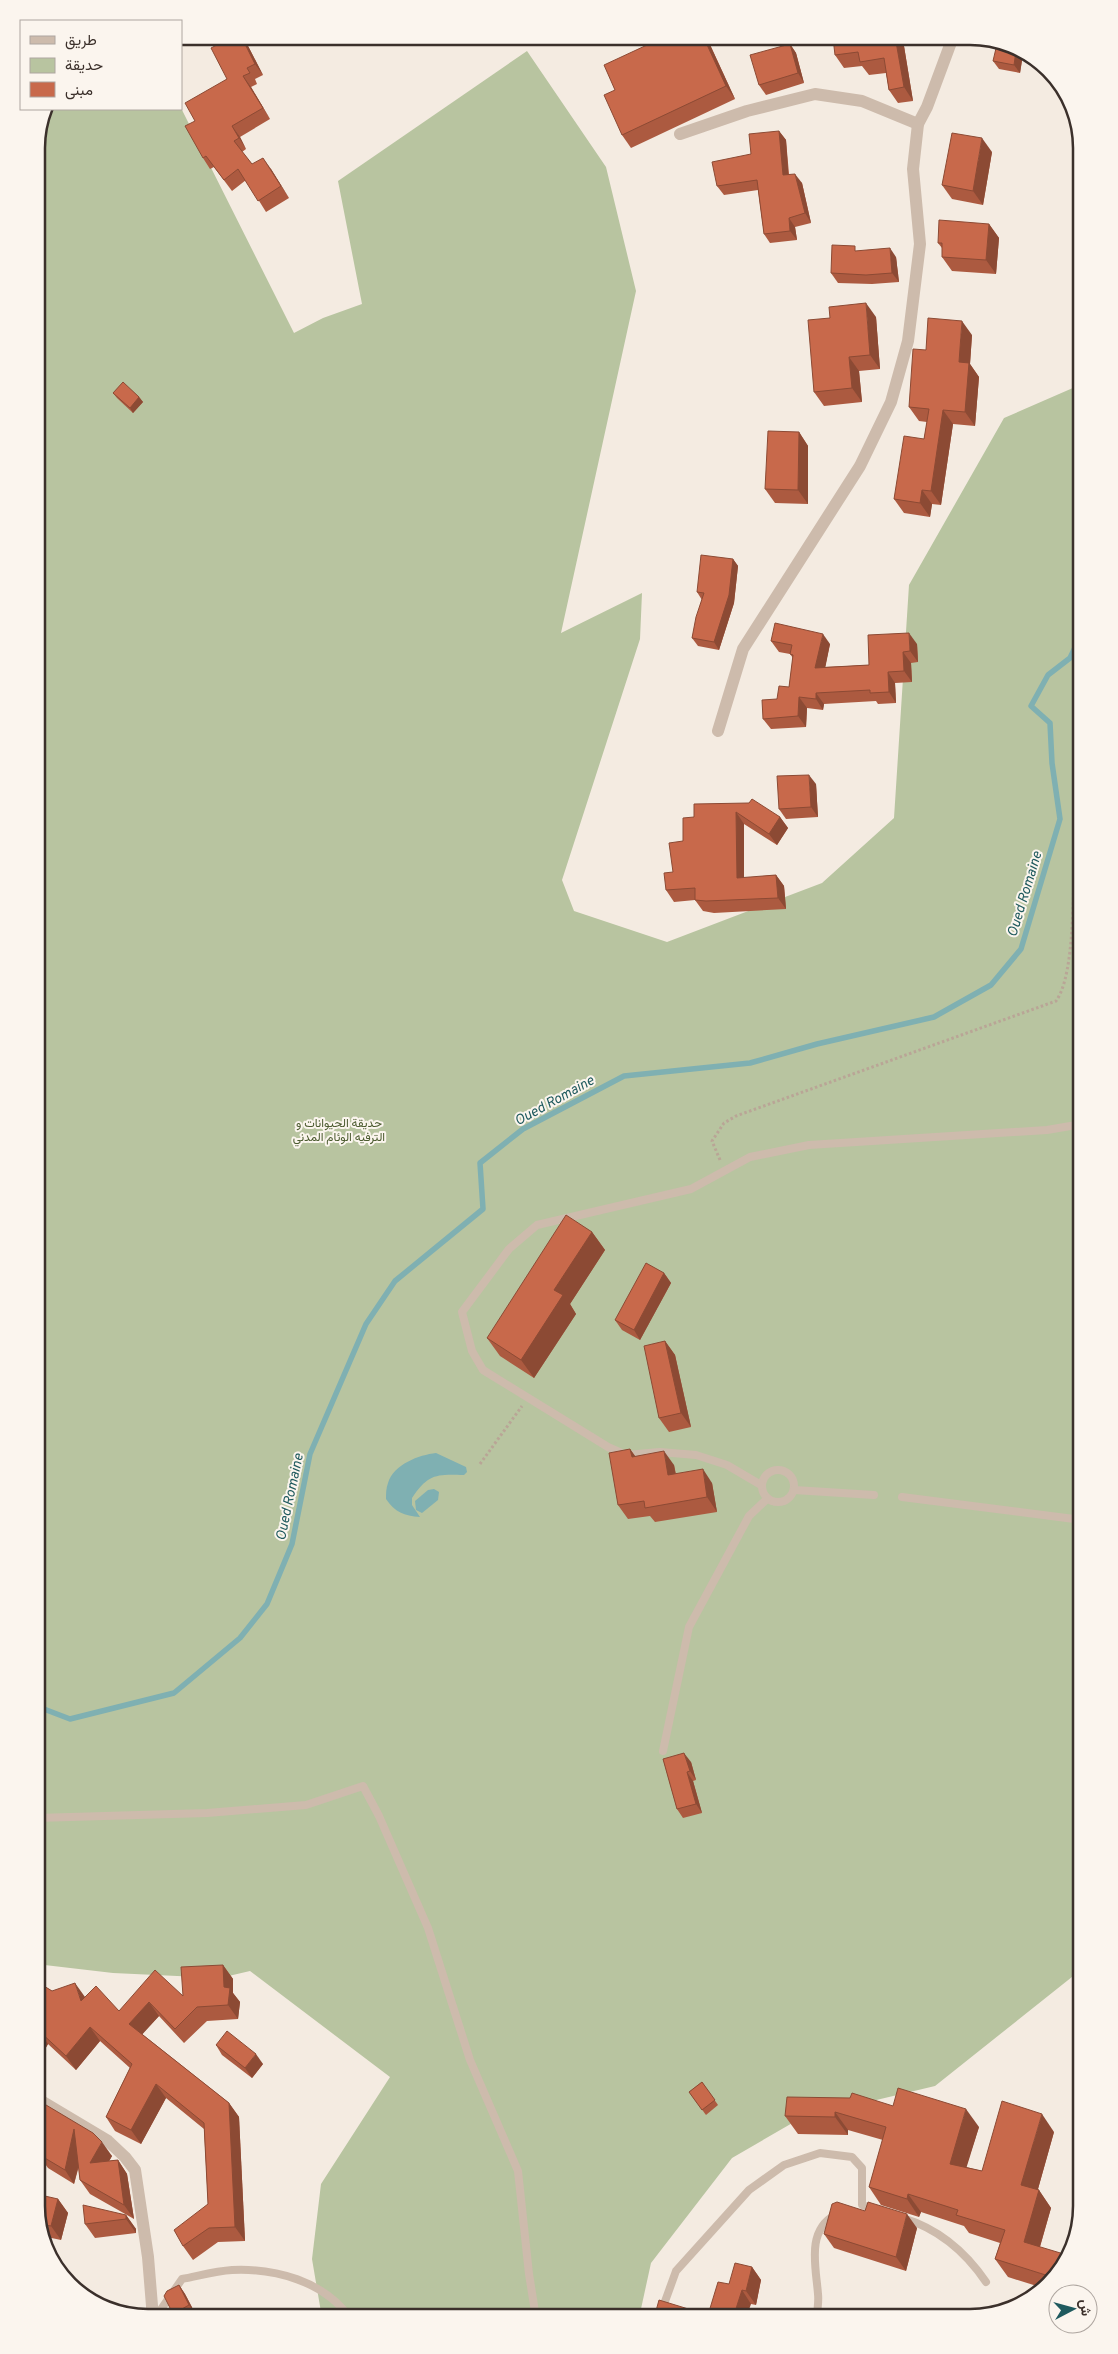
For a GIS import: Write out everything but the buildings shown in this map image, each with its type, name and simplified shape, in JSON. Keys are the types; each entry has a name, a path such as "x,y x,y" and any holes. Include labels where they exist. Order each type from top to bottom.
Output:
{"street":[{"path":"718,731 743,649 860,466 891,402 908,341 920,244 913,170 918,124 927,108 950,45"},
{"path":"680,134 747,111 815,94 862,101 918,124"},
{"path":"45,2103 108,2141 125,2157 135,2170 148,2257 153,2309"}],"lane":[{"path":"761,1485 766,1474 780,1470 790,1475 793,1480 794,1490 788,1500 776,1503 767,1499 761,1485 728,1465 696,1455 660,1452 626,1455 483,1370 472,1352 462,1312 509,1249 537,1225 677,1193 701,1183 750,1157 809,1145 1039,1131 1073,1125"},
{"path":"794,1490 874,1495"},
{"path":"902,1497 1073,1519"},
{"path":"663,1751 690,1627 749,1516 767,1499"},
{"path":"45,1818 207,1813 306,1805 363,1786 379,1816 428,1928 470,2060 518,2170 535,2309"},
{"path":"662,2309 676,2271 749,2190 784,2165 820,2153 852,2157 862,2168 862,2205"},
{"path":"854,2207 862,2205 881,2212"},
{"path":"817,2309 814,2252 820,2228 830,2217 845,2209"},
{"path":"898,2217 924,2225 949,2241 972,2261 986,2282"},
{"path":"160,2309 182,2279 231,2270 274,2272 312,2284 344,2309"}],"path":[{"path":"725,1169 712,1141 724,1123 736,1116 898,1056 1056,1001 1061,994 1073,924"},
{"path":"480,1464 528,1398"}],"green space":[{"name":"حديقة الحيوانات و الترفيه الوئام المدني","path":"527,51 606,167 636,291 561,633 642,593 640,639 562,880 574,911 667,942 822,883 894,818 909,585 1004,418 1073,388 1073,1976 935,2086 801,2118 732,2158 651,2263 641,2309 320,2309 312,2259 321,2184 390,2077 250,1971 220,1978 113,1973 45,1965 45,141 47,128 52,110 182,110 294,333 323,318 362,304 338,181"}],"water":[{"path":"436,1453 466,1467 467,1472 464,1475 434,1477 423,1484 412,1498 412,1505 420,1517 409,1516 396,1510 386,1499 387,1487 391,1476 401,1466 415,1458"},
{"path":"434,1489 439,1492 438,1500 422,1513 416,1510 415,1501 428,1490"}],"waterway":[{"name":"Oued Romaine","path":"45,1709 70,1719 174,1693 240,1638 267,1604 292,1544 310,1454 366,1324 395,1281 483,1209 480,1163 523,1129 624,1076 750,1063 817,1044 934,1017 991,985 1021,949 1060,819 1052,763 1050,723 1031,706 1048,675 1070,658 1073,652"}]}
